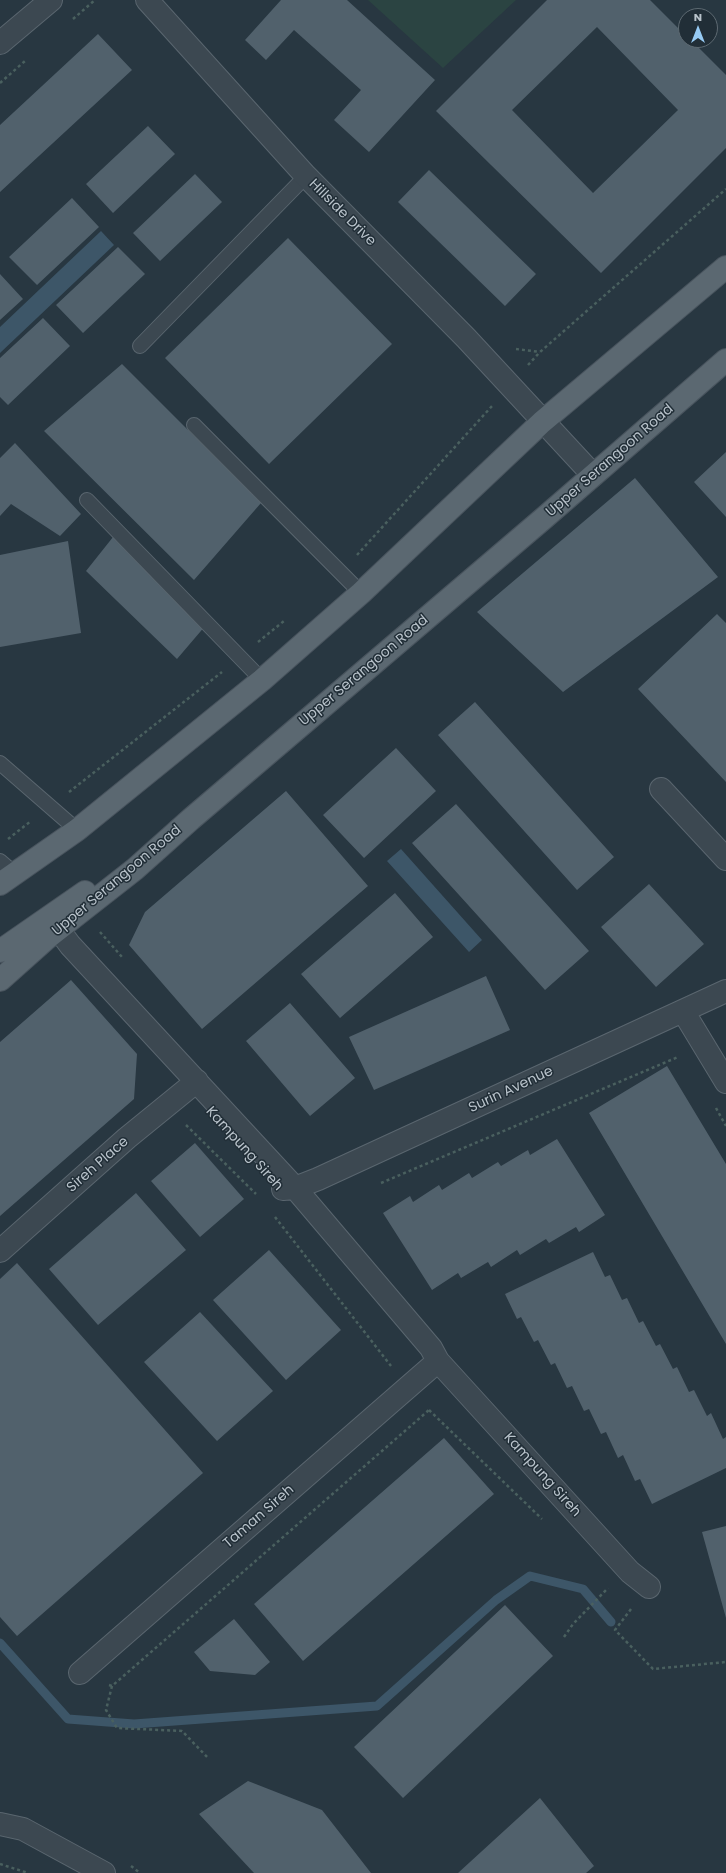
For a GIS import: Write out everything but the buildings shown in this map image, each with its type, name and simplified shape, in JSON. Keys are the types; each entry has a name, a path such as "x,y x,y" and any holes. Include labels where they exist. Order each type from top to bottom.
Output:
{"main road":[{"path":"5,873 77,830 262,680 361,593 542,422 726,267"},
{"name":"Upper Serangoon Road","path":"0,980 53,934 135,869 191,818 725,362"},
{"path":"0,951 191,818"}],"street":[{"path":"0,43 51,0"},
{"name":"Hillside Drive","path":"147,0 306,176 510,385 542,422 593,475"},
{"path":"661,789 726,859"},
{"name":"Kampung Sireh","path":"53,934 70,945 193,1085 288,1189 424,1355 438,1361 630,1572 649,1587"},
{"name":"Surin Avenue","path":"288,1189 726,991"},
{"path":"682,1011 726,1082"},
{"name":"Sireh Place","path":"0,1251 127,1138 193,1085"},
{"name":"Taman Sireh","path":"80,1673 438,1361"},
{"path":"0,1824 23,1829 104,1873"}],"lane":[{"path":"140,346 306,176"},
{"path":"194,425 361,593"},
{"path":"87,500 262,680"},
{"path":"0,763 77,830"}],"path":[{"path":"488,410 540,352 726,189"},
{"path":"375,1185 704,1046"},
{"path":"167,1106 257,1195"},
{"path":"272,1214 390,1364 406,1389 542,1520"},
{"path":"209,1759 182,1731 117,1728 106,1710 112,1686 429,1410"},
{"path":"564,1637 573,1624 610,1586 630,1572"},
{"path":"649,1587 616,1630 654,1669 726,1662"},
{"path":"80,1673 112,1686"},
{"path":"0,1864 28,1873"}],"green space":[{"path":"368,0 516,0 443,68"}],"water":[{"path":"101,231 114,245 0,353 0,327"},
{"path":"401,849 482,940 469,952 387,861"}],"waterway":[{"path":"0,1643 68,1719 134,1724 377,1706 496,1600 530,1576 583,1589 611,1622"}]}
